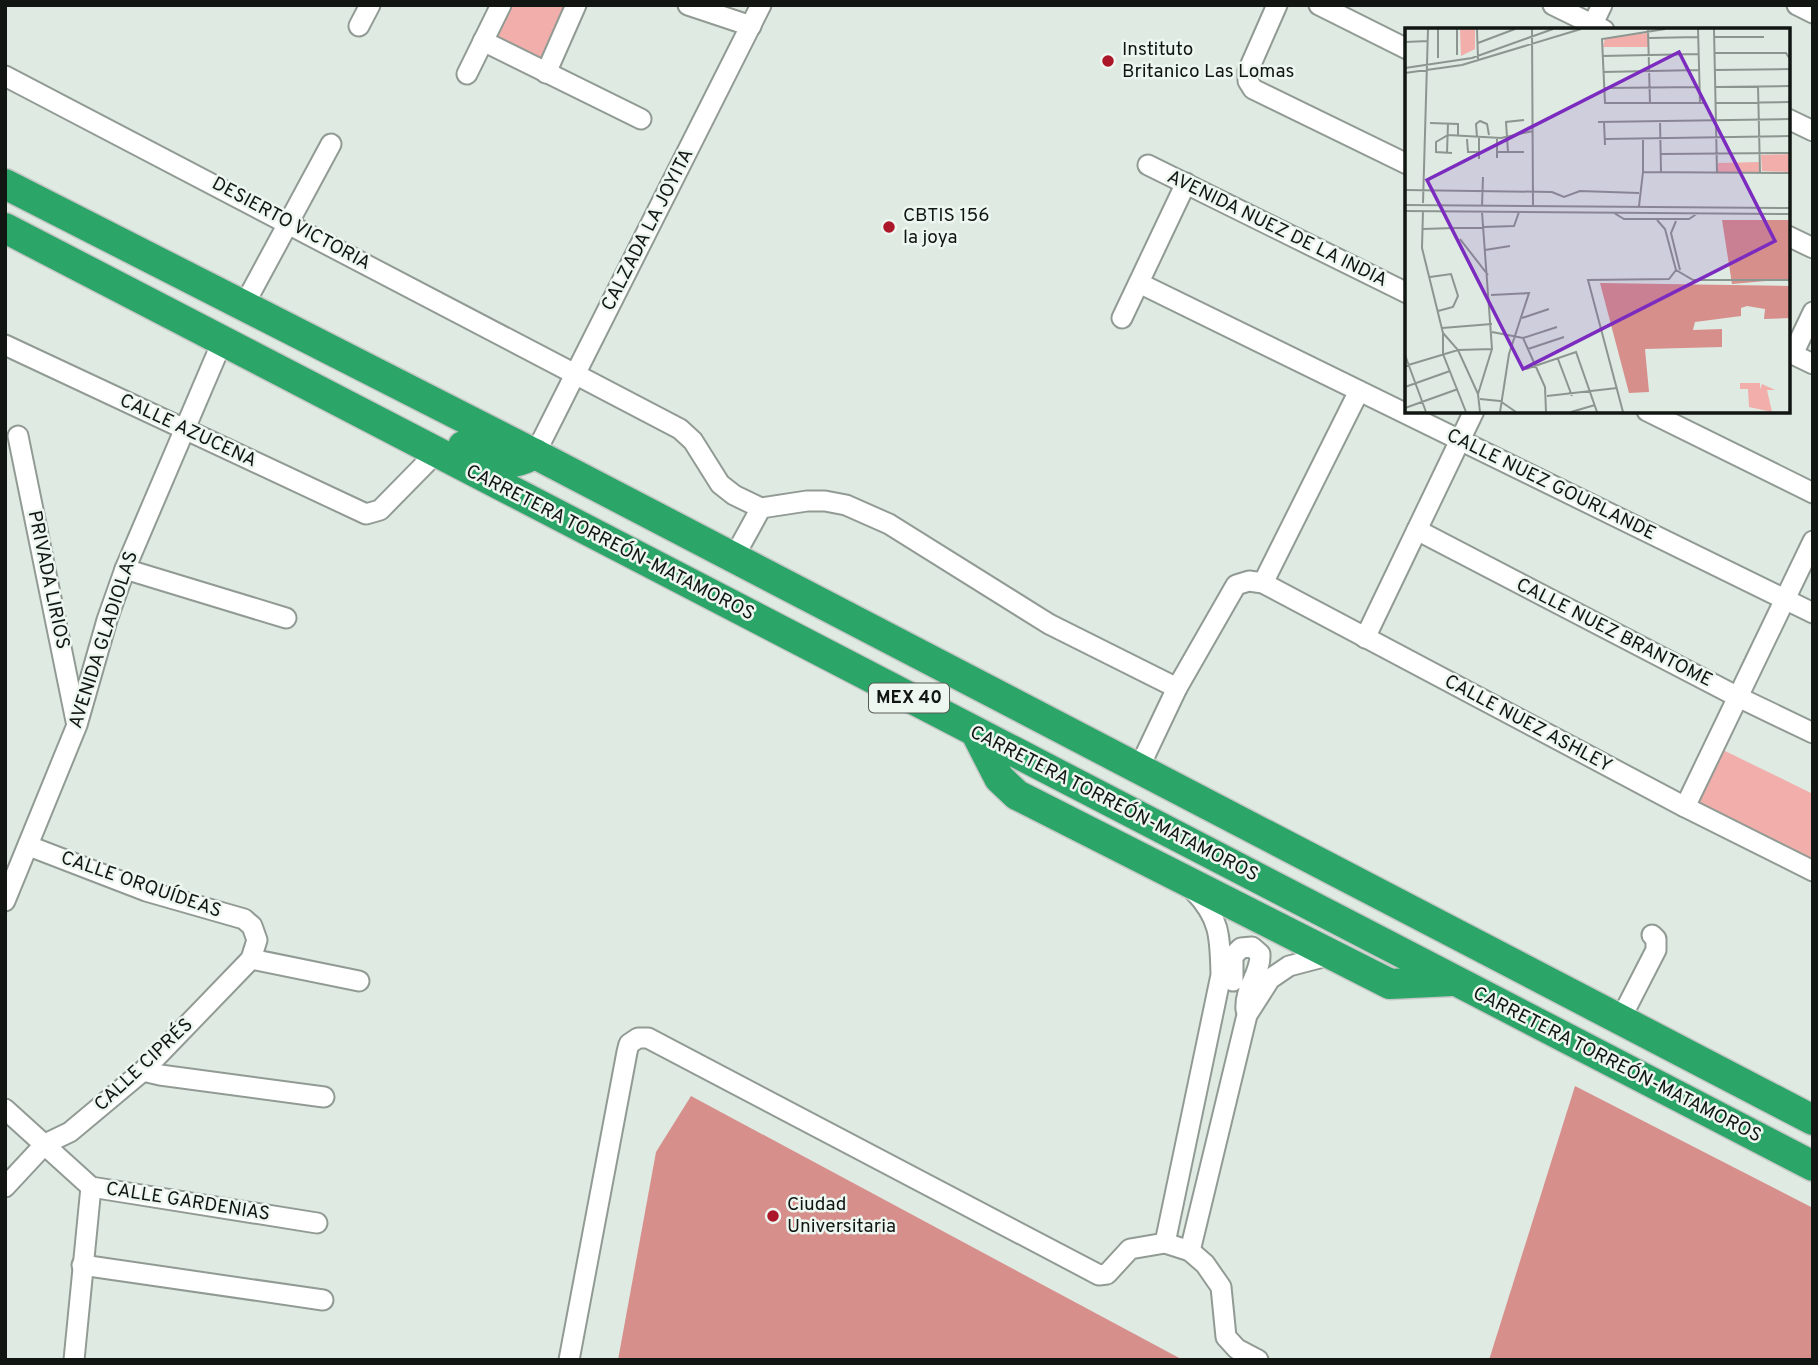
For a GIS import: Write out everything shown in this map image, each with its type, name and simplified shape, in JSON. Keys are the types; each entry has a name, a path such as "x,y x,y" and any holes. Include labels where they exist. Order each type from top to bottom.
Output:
{"highway":[{"path":"5,168 122,228 233,302"},
{"name":"MEX 40","path":"5,184 734,557 1813,1120"},
{"name":"CARRETERA TORREÓN-MATAMOROS","path":"5,228 1813,1166"},
{"path":"230,346 288,364 502,464 511,464 535,454"},
{"path":"976,733 999,778 1017,795 1390,984 1455,981"}],"street":[{"path":"359,26 370,5"},
{"path":"467,74 489,45 500,5"},
{"path":"546,73 576,5"},
{"path":"688,5 751,26"},
{"name":"CALZADA LA JOYITA","path":"535,454 761,5"},
{"path":"1277,5 1248,71 1248,81 1253,89 1405,163"},
{"path":"1319,5 1405,47"},
{"path":"1553,5 1596,28 1602,5"},
{"path":"1797,5 1813,13"},
{"path":"489,45 641,119"},
{"name":"DESIERTO VICTORIA","path":"5,76 680,429 693,441 720,484 734,495 761,508"},
{"path":"1790,120 1813,131"},
{"path":"233,302 288,223 331,144"},
{"name":"AVENIDA NUEZ DE LA INDIA","path":"1148,165 1405,292"},
{"path":"1122,318 1186,183"},
{"path":"1790,237 1813,248"},
{"name":"CALLE NUEZ GOURLANDE","path":"1139,283 1813,613"},
{"path":"1813,312 1790,353 1813,364"},
{"name":"CALLE AZUCENA","path":"5,345 359,512 371,514 380,510 436,453"},
{"name":"AVENIDA GLADIOLAS","path":"5,901 77,725 107,620 125,569 185,429 230,346"},
{"path":"1263,583 1359,391"},
{"path":"1365,638 1473,413"},
{"path":"1651,413 1813,493"},
{"name":"PRIVADA LIRIOS","path":"18,436 77,725"},
{"path":"734,557 761,508 825,501 846,505 889,524 1049,624 1177,688 1139,768"},
{"name":"CALLE NUEZ BRANTOME","path":"1417,530 1738,697 1813,733"},
{"path":"1685,807 1813,541"},
{"path":"125,569 286,618"},
{"name":"CALLE NUEZ ASHLEY","path":"1177,688 1236,585 1243,582 1263,583 1685,807 1813,871"},
{"name":"CALLE ORQUÍDEAS","path":"29,846 146,891 244,919 252,926 257,940 251,959"},
{"path":"1165,1243 1221,975 1220,933 1209,906 1184,880"},
{"path":"1620,1020 1656,950 1656,939 1652,935"},
{"path":"1213,1013 1228,996 1233,982 1233,956 1241,948 1252,947 1260,954 1260,961 1245,999 1247,1015"},
{"path":"1190,1251 1247,1015 1270,979 1289,966 1331,955"},
{"path":"251,959 359,981"},
{"name":"CALLE CIPRÉS","path":"5,1187 45,1144 70,1132 143,1071 251,959"},
{"path":"569,1360 627,1052 629,1044 638,1038 648,1038 1098,1275 1108,1274 1129,1249 1165,1243 1190,1251 1205,1264 1221,1287 1226,1337 1237,1349 1258,1360"},
{"path":"143,1071 324,1097"},
{"name":"CALLE GARDENIAS","path":"5,1109 91,1187 317,1223"},
{"path":"74,1360 91,1187"},
{"path":"82,1265 323,1300"}],"shaded area":[{"path":"503,5 574,5 546,69 486,40"},
{"path":"1719,748 1813,794 1813,863 1691,803"},
{"path":"1575,1086 1813,1208 1813,1360 1489,1360"},
{"name":"Ciudad Universitaria","path":"691,1096 1183,1360 618,1360 656,1152"}],"place":[{"name":"Instituto Britanico Las Lomas","path":"1108,61"},
{"name":"CBTIS 156 la joya","path":"889,227"},
{"name":"Ciudad Universitaria","path":"773,1216"}]}
